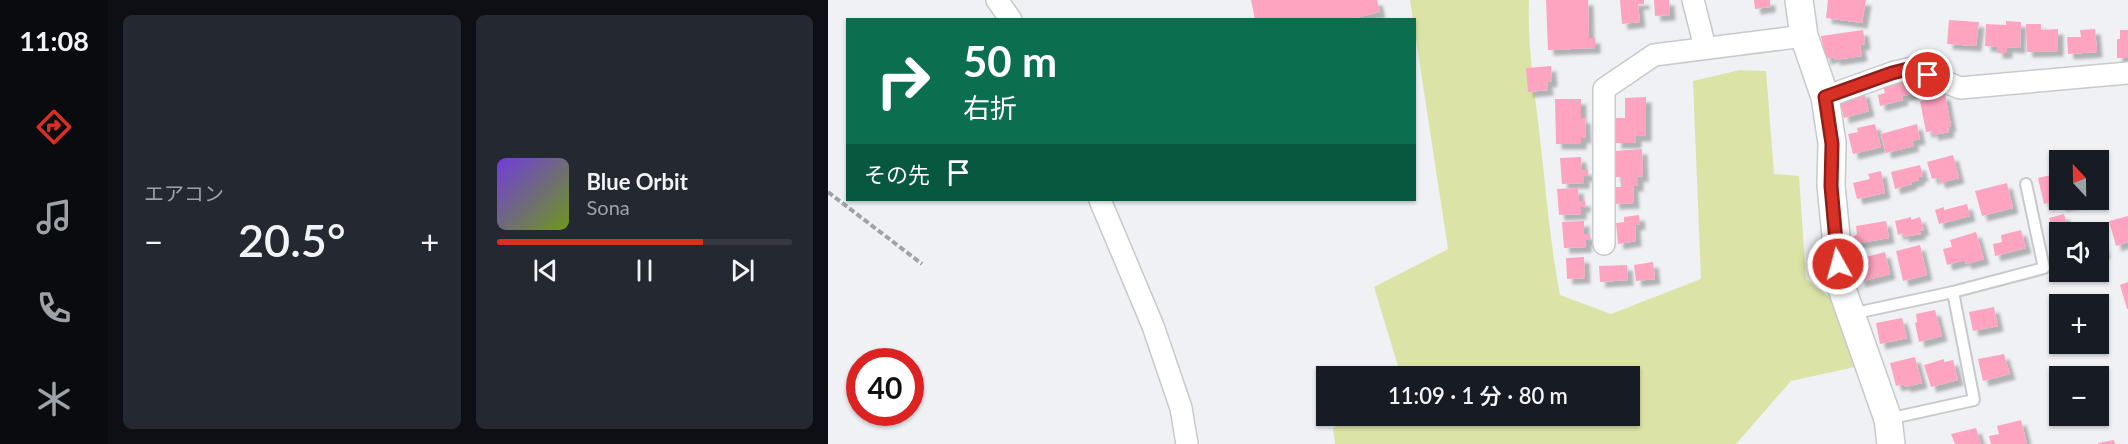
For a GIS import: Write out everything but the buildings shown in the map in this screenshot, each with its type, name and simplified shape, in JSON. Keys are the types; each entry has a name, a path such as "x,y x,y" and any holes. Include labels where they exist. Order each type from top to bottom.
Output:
{"street":[{"path":"997,0 1010,18"},
{"path":"1693,0 1705,47"},
{"path":"1799,0 1804,36 1825,97 1832,144 1831,186 1841,286 1890,431"},
{"path":"1604,244 1604,89 1654,55 1804,36"},
{"path":"1825,97 1912,68 1960,88 2128,73"},
{"path":"1100,201 1153,326 1181,408 1187,444"}],"lane":[{"path":"1851,314 1953,292 2044,268 2026,184"},
{"path":"1890,431 1974,400 1953,292"}],"path":[{"path":"828,192 922,264"}],"green space":[{"path":"1410,0 1529,0 1532,69 1560,295 1611,314 1701,279 1693,81 1740,70 1766,71 1774,174 1799,176 1806,279 1836,303 1859,366 1791,381 1736,444 1335,444 1333,428 1336,426 1640,426 1640,366 1398,366 1374,287 1448,249 1416,39 1416,18 1413,18"}],"route":[{"path":"1838,264 1831,186 1832,144 1825,97 1912,68 1928,75"}]}
